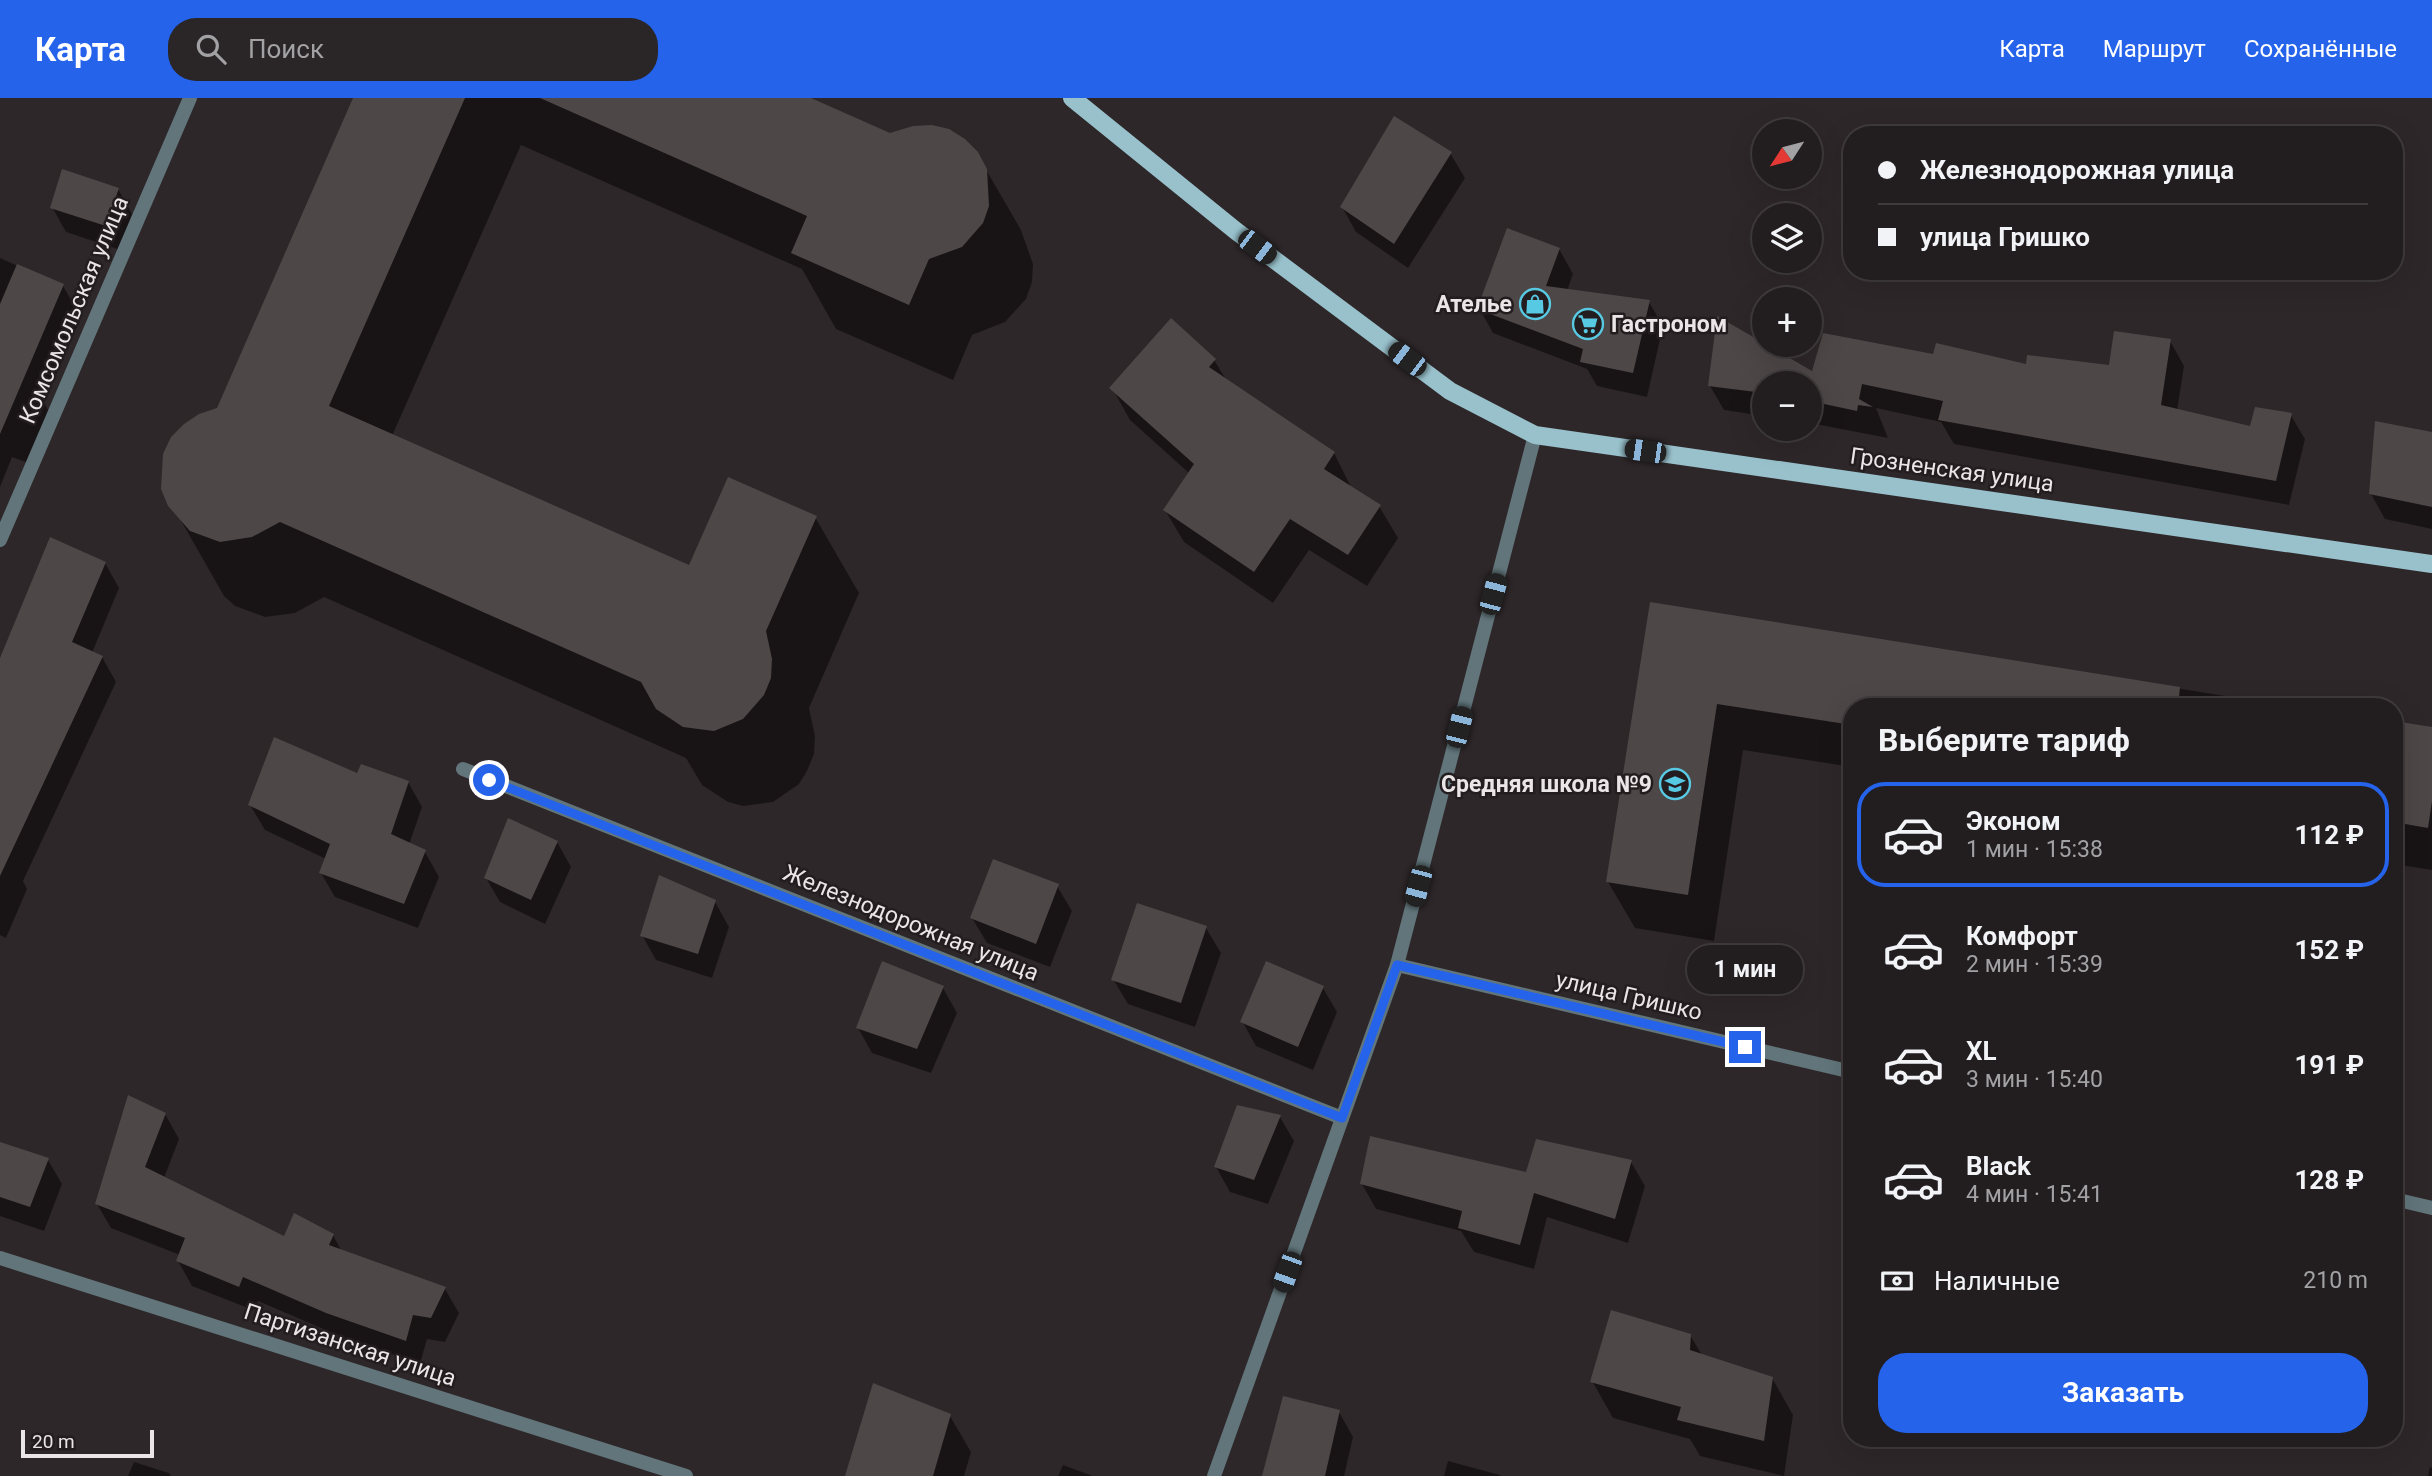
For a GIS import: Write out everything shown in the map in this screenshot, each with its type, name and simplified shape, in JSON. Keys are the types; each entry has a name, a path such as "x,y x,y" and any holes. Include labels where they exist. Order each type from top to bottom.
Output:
{"main road":[{"name":"Грозненская улица","path":"1072,98 1236,231 1450,391 1535,435 2432,564"}],"street":[{"name":"Комсомольская улица","path":"0,540 190,98"},
{"path":"1214,1476 1397,965 1535,435"},
{"name":"Железнодорожная улица","path":"463,769 1342,1118"},
{"name":"улица Гришко","path":"1397,965 1843,1070"},
{"path":"2403,1201 2432,1208"},
{"name":"Партизанская улица","path":"0,1258 686,1476"}],"building":[{"path":"353,98 465,98 329,406 689,565 728,477 817,516 766,631 772,659 771,678 764,695 743,719 714,731 683,727 656,709 641,682 280,522 252,537 220,542 190,531 168,506 161,489 163,454 171,437 184,424 199,414 217,408"},
{"path":"540,98 811,98 890,133 913,126 932,125 949,129 965,139 978,152 987,169 989,206 983,223 962,247 929,259 909,305 791,253 807,216"},
{"path":"1394,116 1452,152 1394,244 1340,207"},
{"path":"62,169 119,188 106,226 50,208"},
{"path":"1507,228 1560,248 1546,286 1650,300 1633,373 1580,362 1583,349 1477,309"},
{"path":"17,264 64,284 0,434 0,304"},
{"path":"1717,316 1752,336 1752,357 1788,357 1812,371 1752,371 1752,392 1708,386"},
{"path":"1171,318 1216,359 1209,367 1335,452 1324,469 1381,505 1348,555 1290,519 1254,572 1163,510 1194,464 1109,388"},
{"path":"2114,331 2171,339 2161,405 2250,426 2255,407 2292,413 2276,481 1938,420 1943,401 1862,384 1859,399 1873,407 1858,405 1857,411 1822,404 1822,371 1812,371 1816,357 1822,357 1823,333 1933,354 1936,343 2026,364 2027,355 2109,365"},
{"path":"2375,421 2432,432 2432,507 2369,494"},
{"path":"50,537 106,562 72,642 103,656 0,876 0,658"},
{"path":"1650,602 2180,687 2179,698 1843,698 1843,724 1717,704 1688,895 1606,882"},
{"path":"2403,722 2432,727 2432,801 2428,828 2403,824"},
{"path":"274,737 357,773 361,764 409,781 391,834 426,850 404,904 319,873 330,844 248,805"},
{"path":"508,818 558,841 531,900 484,878"},
{"path":"993,859 1059,884 1036,944 970,918"},
{"path":"659,875 716,900 698,954 640,936"},
{"path":"1137,903 1207,926 1181,1003 1111,980"},
{"path":"882,961 944,986 917,1049 856,1028"},
{"path":"1266,961 1324,986 1298,1047 1240,1022"},
{"path":"128,1095 166,1113 145,1167 284,1236 294,1213 334,1234 329,1245 446,1287 431,1318 413,1315 406,1341 326,1313 243,1277 239,1287 176,1261 185,1238 95,1204"},
{"path":"1237,1105 1281,1115 1254,1180 1214,1167"},
{"path":"1370,1136 1526,1172 1536,1139 1632,1160 1615,1219 1534,1193 1520,1245 1458,1228 1462,1211 1360,1184"},
{"path":"0,1142 49,1158 30,1207 0,1197"},
{"path":"1611,1310 1691,1334 1690,1350 1773,1377 1764,1441 1677,1420 1681,1407 1590,1382"},
{"path":"873,1383 951,1414 933,1476 845,1476"},
{"path":"1283,1396 1340,1410 1325,1476 1262,1476"}],"place":[{"name":"Ателье","path":"1535,304"},
{"name":"Гастроном","path":"1588,324"},
{"name":"Средняя школа №9","path":"1675,784"}],"route":[{"path":"489,780 1342,1118 1397,965 1745,1047"}]}
